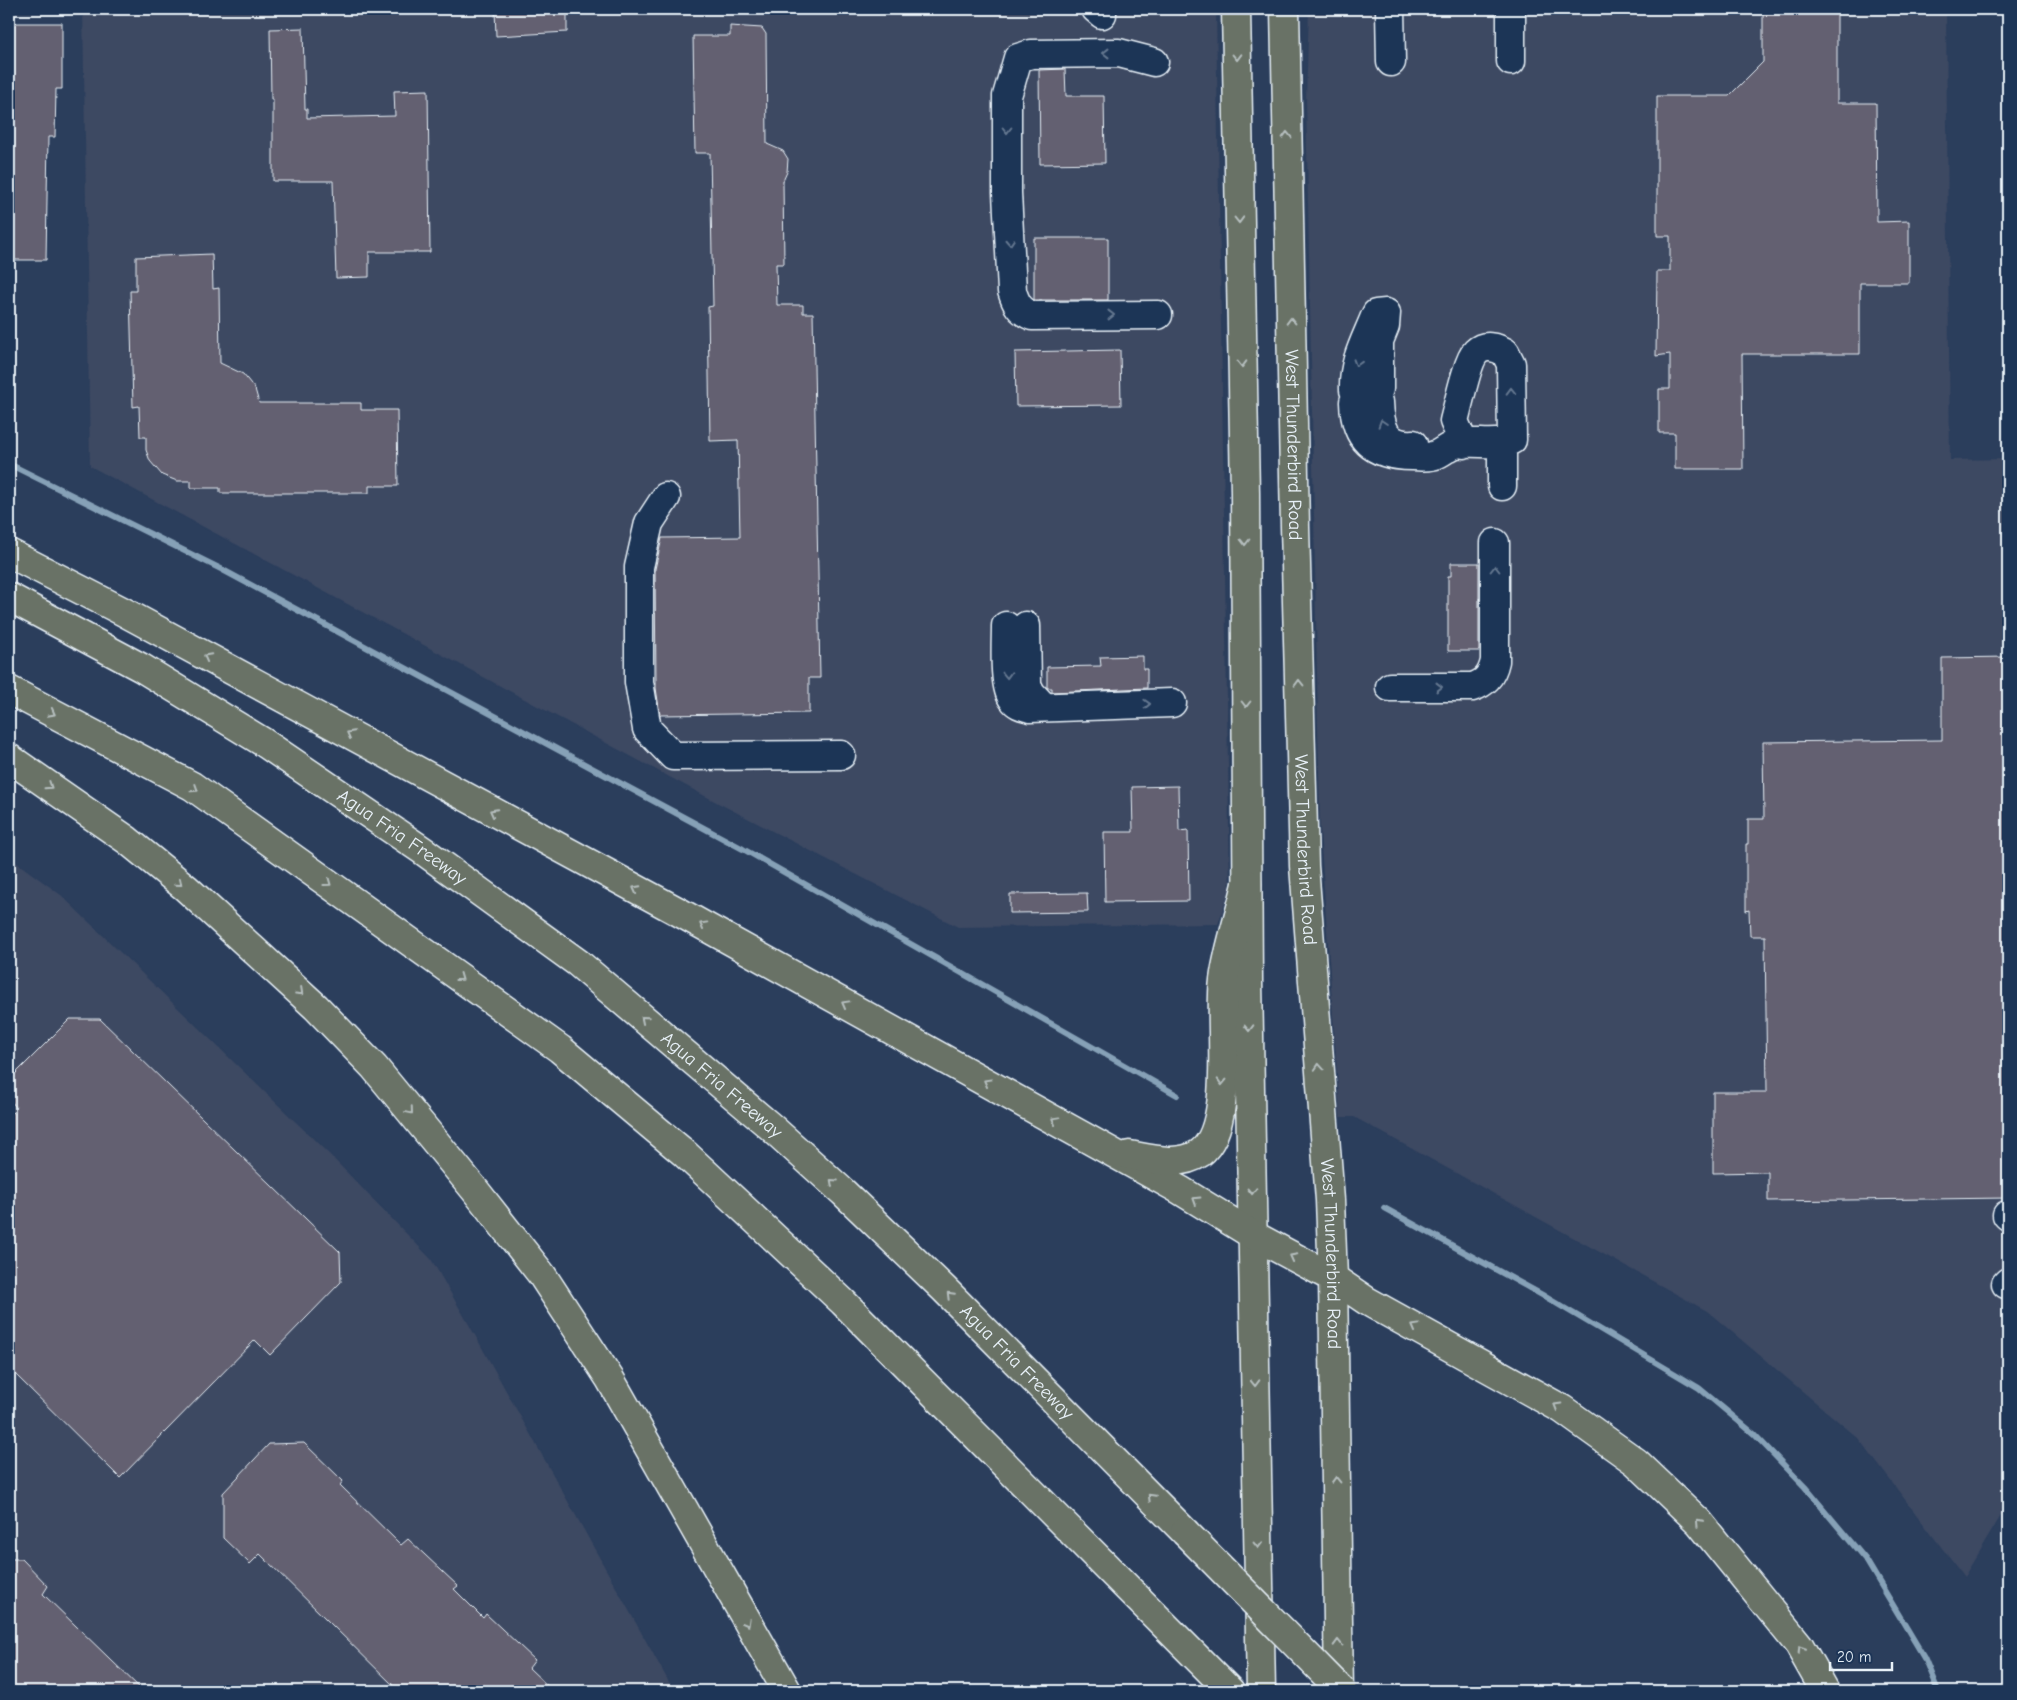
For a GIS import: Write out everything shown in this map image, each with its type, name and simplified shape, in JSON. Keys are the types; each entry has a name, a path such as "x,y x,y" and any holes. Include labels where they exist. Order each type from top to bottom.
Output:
{"main road":[{"path":"1236,9 1245,501 1247,884 1261,1691"},
{"name":"West Thunderbird Road","path":"1285,9 1304,866 1330,1200 1341,1691"},
{"path":"9,554 124,612 679,912 1180,1190 1253,1235 1333,1278 1367,1301 1562,1409 1636,1462 1699,1522 1799,1645 1825,1691"},
{"name":"Agua Fria Freeway","path":"9,597 142,668 263,742 422,850 578,963 771,1127 843,1192 944,1289 1341,1691"},
{"path":"9,690 192,786 560,1049 683,1152 843,1302 1230,1691"},
{"path":"9,758 127,840 186,888 316,1007 393,1090 548,1283 610,1379 787,1691"},
{"path":"1114,1153 1160,1160 1189,1159 1201,1152 1214,1136 1221,1109 1224,981 1247,884"}],"lane":[{"path":"1390,9 1391,62"},
{"path":"1511,61 1512,9"},
{"path":"1154,62 1120,53 1031,54 1018,58 1007,96 1007,193 1012,291 1015,302 1022,312 1032,316 1158,315"},
{"path":"1367,396 1354,419 1371,444 1384,454 1434,456 1460,444 1502,444 1512,440 1511,364 1505,352 1492,347 1484,348 1476,352 1471,362 1454,421 1460,444"},
{"path":"1502,444 1502,486"},
{"path":"666,497 649,523 639,567 639,682 647,729 673,756 841,754"},
{"path":"1390,687 1472,687 1480,685 1493,672 1495,661 1495,543"},
{"path":"1016,626 1027,685 1031,693 1044,707 1172,703"}],"shaded area":[{"path":"83,9 1216,9 1230,889 1218,924 958,927 718,803 90,466"},
{"path":"1309,9 1946,9 1950,460 2008,459 2008,1504 1964,1577 1858,1438 1707,1311 1354,1117 1340,1117 1320,831 1306,98"},
{"path":"9,857 61,895 329,1154 431,1259 674,1691 9,1691"}],"building":[{"path":"495,9 567,9 567,32 496,36"},
{"path":"1763,9 1837,9 1837,103 1876,103 1877,222 1909,221 1909,283 1860,283 1860,354 1742,354 1743,469 1675,469 1675,433 1659,433 1659,389 1670,389 1670,354 1656,356 1657,271 1670,271 1670,236 1657,236 1657,96 1729,96 1763,62"},
{"path":"9,23 62,23 62,89 56,89 55,137 48,137 46,260 9,260"},
{"path":"730,26 762,28 766,34 767,144 783,151 788,159 787,172 783,181 784,264 776,264 777,305 803,305 803,313 813,313 820,678 809,678 809,713 660,715 656,688 655,569 662,538 740,537 738,440 710,441 708,307 713,306 710,153 695,153 693,36 730,36"},
{"path":"303,28 305,109 307,109 307,118 395,116 394,91 428,90 430,252 369,252 369,277 336,278 333,181 273,181 273,99 271,99 270,29"},
{"path":"1065,69 1066,96 1104,96 1105,163 1040,164 1039,70"},
{"path":"1034,238 1108,238 1108,300 1034,300"},
{"path":"212,254 213,289 219,288 220,363 243,374 255,389 259,403 361,403 361,410 397,410 398,486 369,486 369,493 220,493 220,488 191,488 191,481 177,481 162,475 150,461 146,450 146,437 140,437 139,406 133,407 130,291 136,291 136,257"},
{"path":"1120,350 1121,405 1016,406 1015,352"},
{"path":"1451,563 1479,563 1479,651 1448,651 1448,576 1451,576"},
{"path":"1143,656 1143,669 1147,669 1147,688 1052,692 1052,688 1047,688 1047,667 1101,666 1100,657"},
{"path":"2008,657 2008,1198 1768,1201 1768,1172 1713,1173 1713,1092 1767,1092 1765,936 1750,936 1749,910 1746,911 1748,819 1764,819 1763,742 1942,740 1942,658"},
{"path":"1178,786 1179,831 1188,830 1189,901 1105,902 1104,832 1133,832 1132,787"},
{"path":"1087,893 1088,912 1010,913 1010,894"},
{"path":"70,1019 100,1019 340,1252 341,1282 270,1355 255,1340 120,1478 9,1368 9,1116 17,1108 9,1099 9,1080"},
{"path":"304,1443 343,1481 340,1485 401,1545 408,1539 458,1586 454,1589 483,1618 486,1614 535,1660 529,1668 553,1691 399,1691 260,1554 250,1564 223,1538 223,1493 269,1444"},
{"path":"9,1559 22,1559 48,1586 43,1594 143,1691 9,1691"}],"waterway":[{"path":"9,464 221,569 743,849 1177,1095"},
{"path":"1384,1208 1544,1296 1699,1388 1754,1434 1805,1487 1866,1560 1924,1657 1938,1691"}]}
